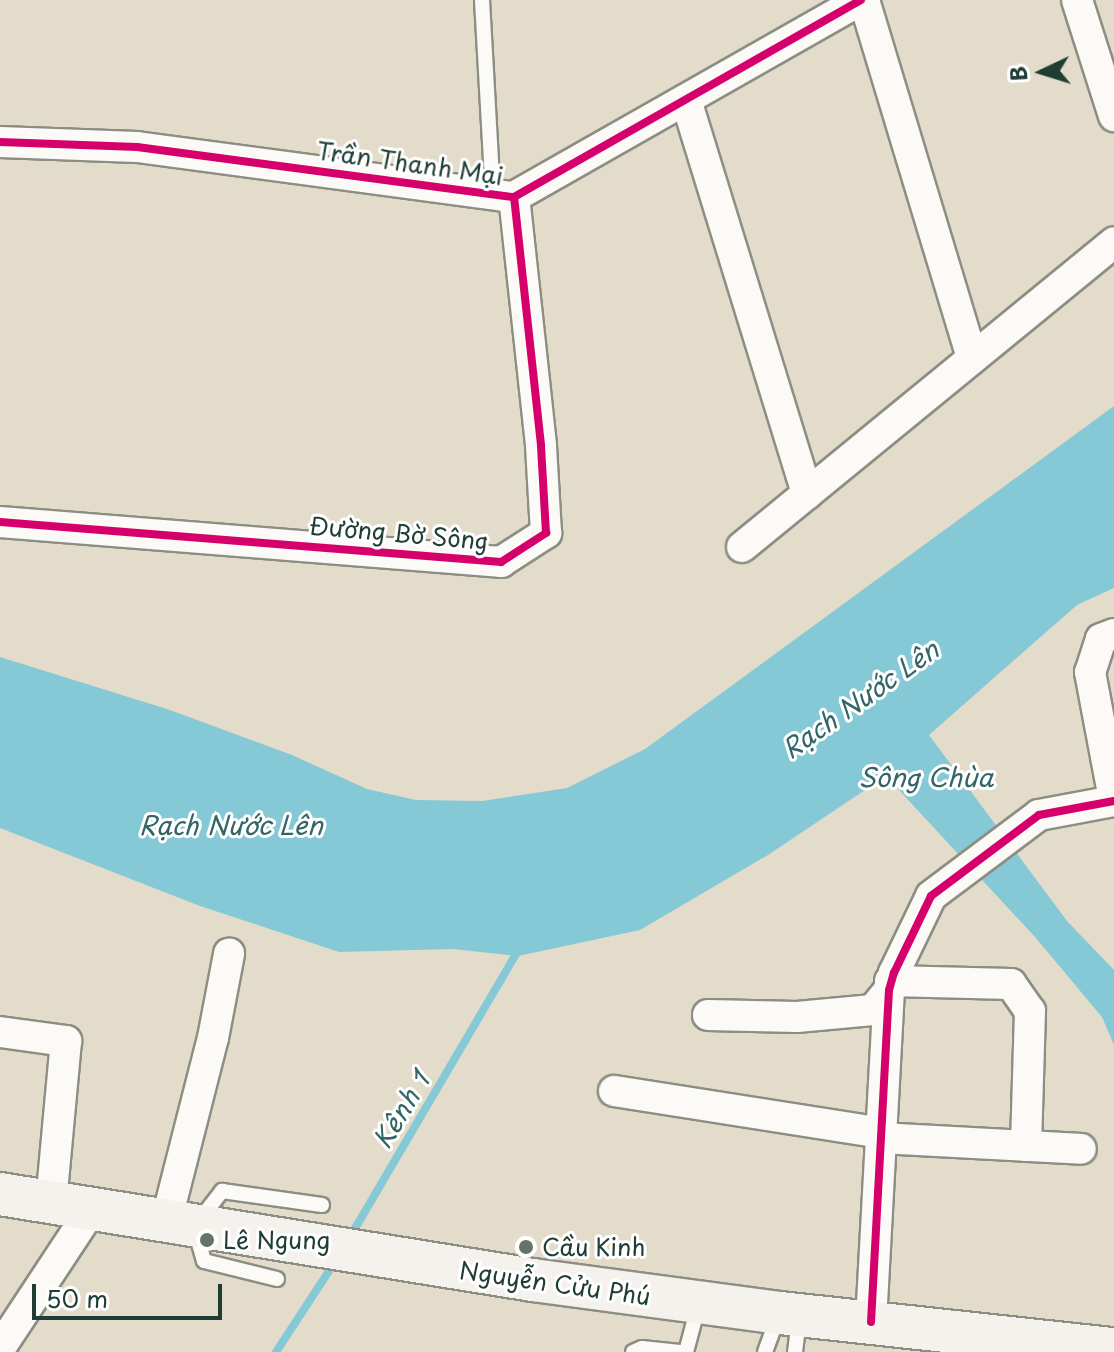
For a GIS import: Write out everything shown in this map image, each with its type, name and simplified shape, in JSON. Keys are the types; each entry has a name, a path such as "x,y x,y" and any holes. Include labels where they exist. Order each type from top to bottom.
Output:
{"main road":[{"name":"Nguyễn Cửu Phú","path":"0,1194 402,1262 700,1303 791,1327 871,1322 1114,1349"}],"street":[{"name":"Trần Thanh Mại","path":"0,142 137,147 504,196 686,100 863,0"},
{"path":"863,0 972,358"},
{"path":"1077,0 1114,116"},
{"path":"686,100 807,494"},
{"name":"Đường Bờ Sông","path":"0,522 501,562 546,533 541,445 504,196"},
{"path":"742,547 1114,242"},
{"path":"708,1015 797,1017 873,1010 890,986 931,896 1039,815 1114,800 1090,672 1101,639 1114,634"},
{"path":"180,1225 229,954"},
{"path":"890,986 1011,984 1030,1011 1026,1146"},
{"path":"871,1322 890,986"},
{"path":"0,1032 66,1041 71,1207 0,1348"},
{"path":"614,1091 881,1136 1081,1149"}],"lane":[{"path":"482,0 504,196"},
{"path":"277,1279 204,1261 180,1225 222,1191 322,1205"},
{"path":"633,1352 642,1348 683,1352 700,1303"},
{"path":"765,1352 791,1327"}],"water":[{"name":"Rạch Nước Lên","path":"1114,406 1114,588 1077,605 929,735 1067,921 1114,970 1114,1045 1102,1017 1035,937 886,776 768,855 640,930 518,956 453,949 339,952 200,906 0,828 0,657 170,710 292,755 367,789 416,800 482,801 567,788 645,749"}],"waterway":[{"name":"Kênh 1","path":"350,1237 521,946"},
{"name":"Kênh 1","path":"276,1352 335,1262"}],"cycle path":[{"path":"0,142 137,147 514,197 861,0"},
{"path":"0,522 501,562 546,533 541,445 514,197"},
{"path":"871,1322 889,990 894,973 931,896 1039,815 1114,801"}],"place":[{"name":"Lê Ngung","path":"207,1240"},
{"name":"Cầu Kinh","path":"526,1247"}],"water label":[{"name":"Sông Chùa","path":"926,777"}]}
